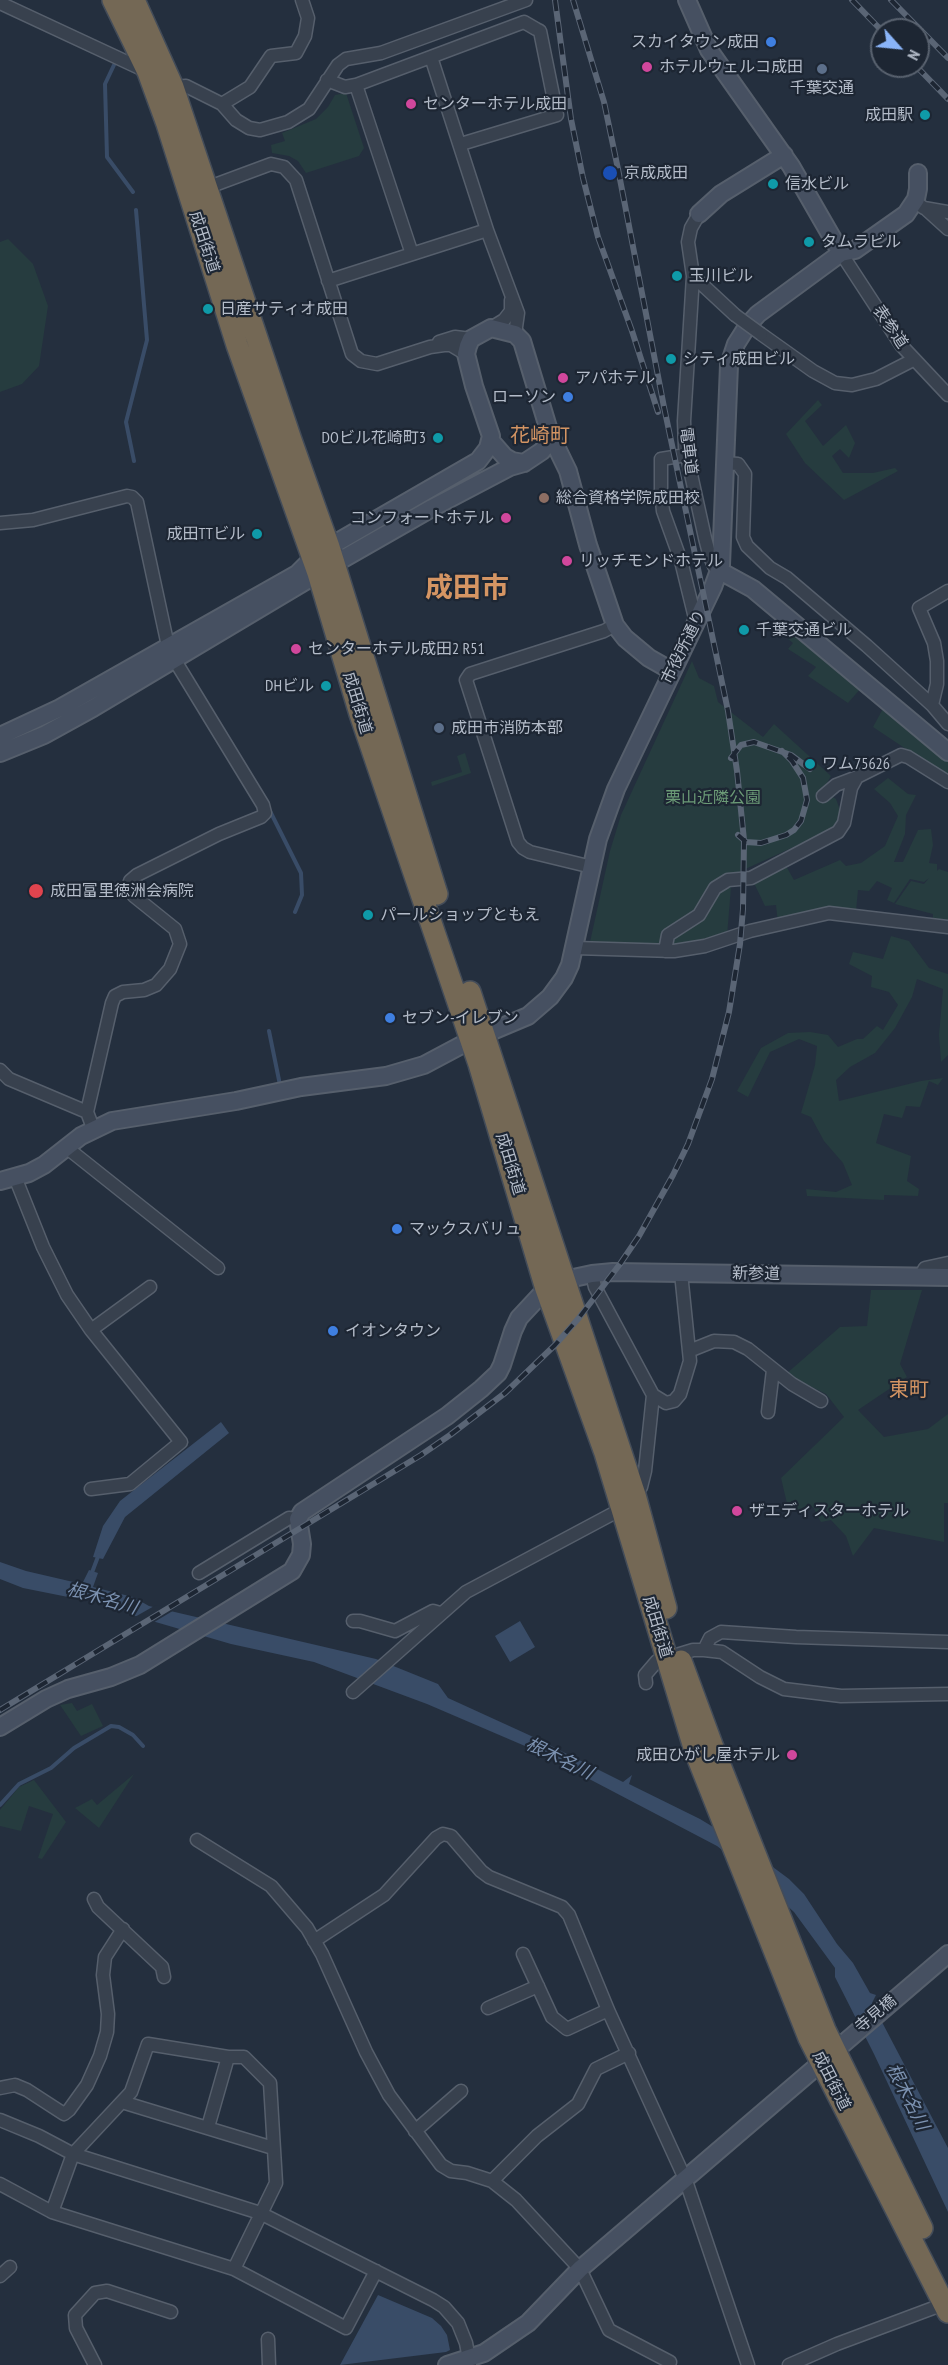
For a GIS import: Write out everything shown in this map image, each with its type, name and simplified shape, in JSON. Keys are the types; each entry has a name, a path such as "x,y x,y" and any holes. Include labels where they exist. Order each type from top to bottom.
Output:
{"highway":[{"name":"成田街道","path":"113,0 148,72 198,191"},
{"name":"成田街道","path":"134,0 173,87 237,345 324,561 360,714 478,1037 519,1191 555,1284 605,1453 628,1502 672,1656 704,1748 817,2034 834,2050 948,2280"},
{"name":"成田街道","path":"834,2050 946,2308"}],"street":[{"path":"222,104 250,87 271,56 296,53 305,36 308,18 302,0"},
{"path":"173,87 186,86 222,104 236,120 249,128 260,130 288,122 309,109 338,65 346,59 381,53 524,0"},
{"path":"687,0 709,50 784,155 842,253"},
{"path":"0,3 148,72"},
{"path":"327,80 345,87 356,85 524,22 540,32 557,115 461,144"},
{"path":"431,57 487,230 518,313 515,334"},
{"path":"356,85 412,254"},
{"name":"電車道","path":"720,571 714,566 707,548 686,455 684,421 693,276 688,242 699,214 721,194 784,155"},
{"path":"198,191 271,164 289,170 296,180 348,346 352,354 361,361 377,364 430,347 469,346 504,320 511,311 511,296"},
{"path":"918,174 919,205 948,229"},
{"path":"919,205 948,212"},
{"name":"市役所通り","path":"7,1179 44,1165 66,1147 90,1120 112,1121 236,1101 302,1087 398,1073 424,1065 478,1037 528,1016 543,1004 564,978 575,948 602,828 616,789 720,571 723,548 729,365 739,338 758,314 842,253 856,249 919,205"},
{"path":"328,281 487,230"},
{"name":"表参道","path":"842,253 901,345 948,395"},
{"path":"693,276 735,315 813,371 835,383 846,385 876,379 913,360"},
{"path":"491,328 515,334 524,347 550,434 568,471 588,545 615,625 625,638 649,658 672,670"},
{"path":"0,753 44,735 171,653 324,561 484,456 491,441 490,431 480,404 469,346"},
{"path":"491,441 505,457 512,461 529,460 545,448 550,434"},
{"path":"324,561 510,467 546,454 554,457 568,471"},
{"path":"686,455 661,459 661,494 663,511 681,561 696,622"},
{"path":"724,463 738,464 746,474 743,537 747,546 770,568 787,578 867,646 932,705 948,724"},
{"path":"0,523 33,520 127,496 137,502 171,653 263,805 265,813 261,817 219,834 136,875 130,881 129,889 134,896 175,929 178,935 179,951 170,969 156,985 144,990 123,992 116,996 112,1003 90,1120 9,1079 0,1070"},
{"path":"720,571 753,589 948,752"},
{"path":"932,705 937,684 937,661 934,643 919,608 948,591"},
{"path":"592,867 530,852 518,842 466,680 470,674 615,625"},
{"path":"0,736 171,653"},
{"path":"824,796 836,785 901,755 948,782"},
{"path":"665,951 668,935 699,915 715,888 728,880 751,878 838,832 844,823 851,788 857,777"},
{"path":"575,948 665,951 705,946 750,931 829,913 948,927"},
{"path":"66,1147 218,1268"},
{"path":"7,1179 67,1295 91,1330 181,1442 130,1485 91,1489"},
{"path":"920,1277 925,1268 948,1263"},
{"path":"592,1274 595,1287 653,1395 666,1403 674,1401 680,1394 690,1361 681,1273"},
{"name":"新参道","path":"555,1284 592,1274 948,1277"},
{"path":"0,1727 46,1699 76,1686 102,1680 128,1670 172,1646 287,1575 297,1566 302,1555 298,1519 306,1509 447,1416 490,1382 502,1365 519,1318 555,1284"},
{"path":"91,1330 150,1287"},
{"path":"688,1351 714,1341 734,1342 748,1349 792,1384 821,1401"},
{"path":"768,1412 773,1370"},
{"path":"354,1692 441,1613 474,1587 628,1502 641,1487 645,1471 653,1395"},
{"path":"200,1573 289,1518 298,1519"},
{"path":"352,1621 360,1620 395,1631 433,1611 441,1613"},
{"path":"704,1650 710,1638 721,1632 948,1642"},
{"path":"646,1683 645,1675 657,1661 704,1650 722,1652 760,1677 784,1689 841,1696 948,1694"},
{"path":"314,1941 384,1895 436,1838 443,1834 451,1836 489,1877 562,1907 569,1915 608,2010 686,2181 748,2365"},
{"path":"197,1840 271,1886 307,1929 389,2095 445,2168 492,2181 516,2200 580,2269 609,2330 671,2364"},
{"path":"94,1899 98,1907 162,1967 164,1977"},
{"path":"0,2088 15,2085 27,2090 64,2114 69,2110 87,2085 100,2056 107,2023 103,1975 105,1957 123,1929"},
{"path":"523,1954 552,2018 567,2029 608,2010"},
{"name":"寺見橋","path":"447,2365 470,2362 528,2323 580,2269 686,2181 834,2050 948,1954"},
{"path":"488,2008 538,1986"},
{"path":"52,2212 73,2154 130,2092 148,2044 228,2057 244,2057 270,2083 276,2183 234,2269"},
{"path":"492,2181 537,2136 578,2104 596,2069 629,2053"},
{"path":"208,2127 228,2057"},
{"path":"415,2131 460,2091"},
{"path":"122,2102 273,2148"},
{"path":"0,2120 39,2136 73,2154 260,2213 376,2271 444,2307 458,2323 470,2362"},
{"path":"0,2184 52,2212 234,2269 346,2328 376,2271"},
{"path":"0,2276 10,2267"},
{"path":"95,2365 76,2328 75,2316 95,2293 107,2291 171,2312"},
{"path":"789,2365 837,2344 946,2308"},
{"path":"268,2339 269,2365"}],"green space":[{"path":"346,93 364,148 359,156 306,173 298,161 289,156 272,153 271,145 285,141 282,133 316,119 328,107 335,95"},
{"path":"8,239 33,264 48,306 39,366 22,384 0,392 0,242"},
{"path":"818,400 822,405 805,421 823,446 846,425 855,443 849,458 840,449 832,456 843,473 873,473 895,468 898,471 844,500 805,463 786,434"},
{"path":"792,631 862,687 848,703 808,676 816,667 788,649 793,643 788,639"},
{"name":"栗山近隣公園","path":"692,661 699,678 714,686 718,702 763,737 774,724 831,776 823,790 836,799 841,813 838,827 732,875 727,936 674,948 592,944 590,942 610,851 621,815"},
{"path":"885,705 948,759 948,777 873,727"},
{"path":"465,753 471,773 432,786 431,782 462,772 457,756"},
{"path":"888,778 908,794 916,795 906,815 905,834 894,862 903,862 918,830 931,829 933,845 929,863 937,864 937,871 939,869 948,872 948,924 933,921 933,914 895,904 911,881 924,884 929,878 924,882 910,879 894,903 887,900 892,888 877,881 869,891 858,890 856,911 778,923 776,905 765,906 753,881 786,866 794,880 840,860 846,866 861,863 885,846 898,816 890,803 874,789"},
{"path":"891,936 909,941 929,968 948,974 948,1055 941,1062 939,1035 943,989 917,979 912,997 895,1028 875,1053 850,1067 836,1080 839,1101 921,1081 943,1078 938,1085 929,1081 920,1107 906,1106 902,1118 884,1114 876,1143 911,1156 907,1181 919,1189 918,1196 884,1195 884,1200 807,1196 806,1189 836,1192 852,1185 843,1163 824,1141 811,1117 801,1113 815,1065 817,1046 799,1039 770,1052 748,1097 737,1091 761,1048 788,1033 810,1032 828,1035 838,1047 857,1039 863,1039 877,1026 883,1030 898,1005 889,992 871,987 872,976 849,964 853,952 883,959"},
{"path":"871,1290 922,1290 900,1364 907,1377 858,1410 884,1437 928,1429 948,1414 948,1503 944,1503 944,1542 874,1528 853,1556 846,1536 831,1520 821,1522 813,1507 789,1512 781,1478 844,1417 826,1394 786,1374 840,1327 867,1326"},
{"path":"72,1703 77,1711 92,1704 103,1726 81,1736 60,1705"},
{"path":"134,1774 99,1828 75,1808 92,1799 97,1805"},
{"path":"34,1780 66,1822 42,1859 38,1858 53,1814 29,1806 21,1831 0,1826 0,1810 19,1787"}],"water":[{"path":"221,1422 229,1433 125,1517 103,1559 93,1557 103,1526 120,1501"},
{"name":"根木名川","path":"0,1562 26,1571 82,1584 89,1570 98,1573 93,1587 133,1597 149,1606 376,1659 438,1684 448,1698 623,1782 632,1775 629,1784 700,1819 746,1847 789,1879 804,1894 837,1944 853,1963 870,1993 876,1995 872,2003 948,2148 948,2212 835,1977 835,1968 794,1912 748,1870 717,1846 532,1749 427,1704 314,1662 231,1644 135,1616 106,1601 73,1598 23,1588 0,1579"},
{"path":"520,1621 535,1647 510,1662 495,1636"},
{"path":"378,2295 432,2318 447,2335 450,2350 340,2365"}],"pier":[{"path":"156,1605 176,1609 151,1624 133,1618"}],"waterway":[{"path":"114,65 105,84 107,157 133,192"},
{"path":"134,461 126,422 147,340 136,210"},
{"path":"269,809 301,873 302,895 295,912"},
{"path":"269,1031 280,1085"},
{"path":"91,1575 99,1554"},
{"path":"0,1805 19,1784 51,1768 74,1748 111,1726 119,1727 133,1735 143,1746"}],"railway":[{"path":"555,0 571,119 583,178 598,237 658,412"},
{"path":"0,1710 421,1455 505,1393 555,1345 578,1319 639,1236 688,1144 712,1079 729,1012 743,909 744,840 737,771 728,711 664,407 604,102 573,0"},
{"path":"852,0 870,19"},
{"path":"891,0 948,58"},
{"path":"928,78 948,99"},
{"path":"731,758 741,745 754,742 791,755 810,769"},
{"path":"738,835 746,842 761,843 786,835 794,830 801,821 807,800 803,778 782,751"}],"place":[{"name":"スカイタウン成田","path":"771,42"},
{"name":"ホテルウェルコ成田","path":"647,67"},
{"name":"千葉交通","path":"822,69"},
{"name":"センターホテル成田","path":"411,104"},
{"name":"成田駅","path":"925,115"},
{"name":"京成成田","path":"610,173"},
{"name":"信水ビル","path":"773,184"},
{"name":"タムラビル","path":"809,242"},
{"name":"玉川ビル","path":"677,276"},
{"name":"日産サティオ成田","path":"208,309"},
{"name":"シティ成田ビル","path":"671,359"},
{"name":"アパホテル","path":"563,378"},
{"name":"ローソン","path":"568,397"},
{"name":"DOビル花崎町3","path":"438,438"},
{"name":"総合資格学院成田校","path":"544,498"},
{"name":"コンフォートホテル","path":"506,518"},
{"name":"成田TTビル","path":"257,534"},
{"name":"リッチモンドホテル","path":"567,561"},
{"name":"千葉交通ビル","path":"744,630"},
{"name":"センターホテル成田2 R51","path":"296,649"},
{"name":"DHビル","path":"326,686"},
{"name":"成田市消防本部","path":"439,728"},
{"name":"ワム75626","path":"810,764"},
{"name":"成田富里徳洲会病院","path":"36,891"},
{"name":"パールショップともえ","path":"368,915"},
{"name":"セブン-イレブン","path":"390,1018"},
{"name":"マックスバリュ","path":"397,1229"},
{"name":"イオンタウン","path":"333,1331"},
{"name":"ザエディスターホテル","path":"737,1511"},
{"name":"成田ひがし屋ホテル","path":"792,1755"}],"district":[{"name":"花崎町","path":"540,436"},
{"name":"成田市","path":"467,589"},
{"name":"東町","path":"909,1390"}]}
